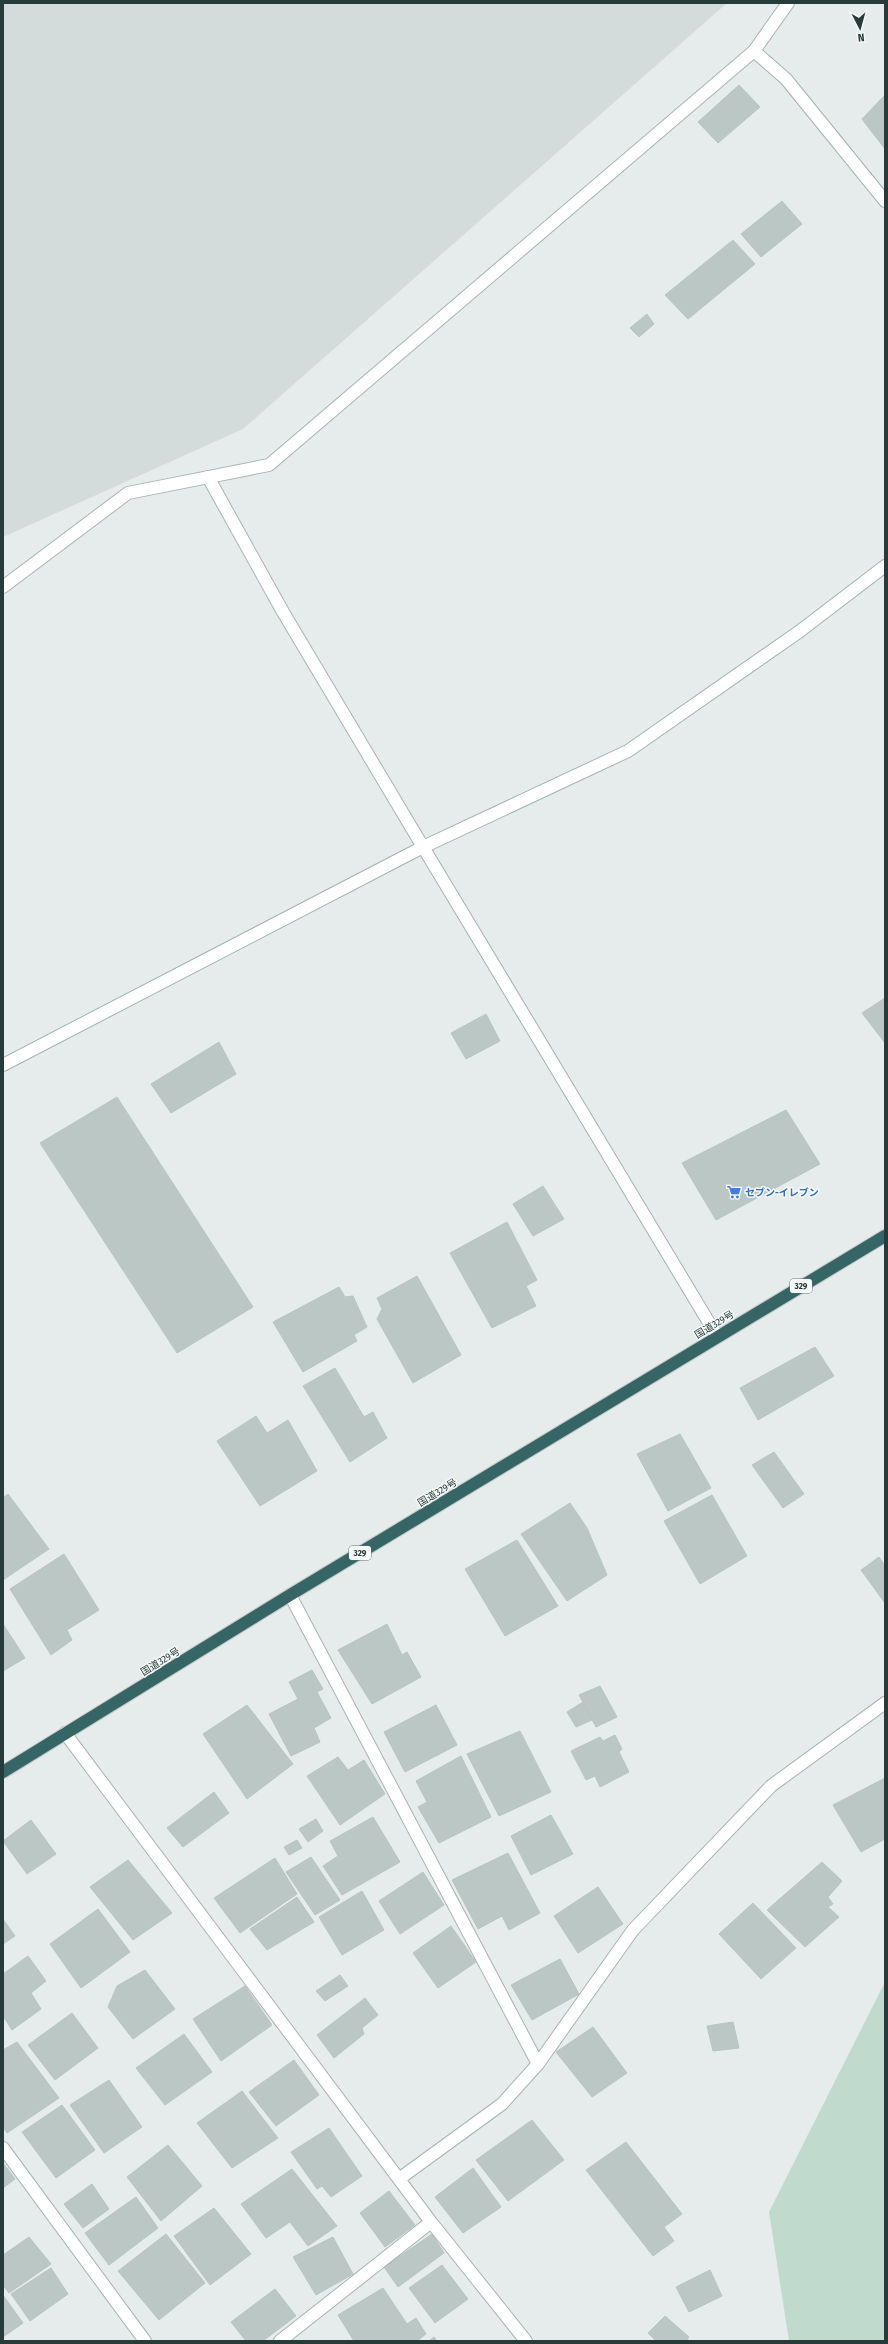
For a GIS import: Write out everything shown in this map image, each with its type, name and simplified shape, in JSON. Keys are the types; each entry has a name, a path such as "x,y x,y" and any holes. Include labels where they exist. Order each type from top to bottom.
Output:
{"highway":[{"name":"国道329号","path":"3,1772 290,1595 885,1236"}],"street":[{"path":"3,587 128,493 269,465 754,51 788,3"},
{"path":"754,51 786,79 885,201"},
{"path":"208,477 283,612 718,1336"},
{"path":"3,1065 423,847 628,751 800,632 885,566"},
{"path":"290,1595 538,2064"},
{"path":"399,2179 502,2104 538,2064 633,1930 765,1791 885,1703"},
{"path":"65,1733 431,2222 526,2341"},
{"path":"3,2148 146,2341"},
{"path":"280,2341 431,2222"}],"shaded area":[{"path":"3,3 727,3 243,429 3,537"}],"green space":[{"path":"885,1982 885,2341 789,2341 769,2212"}],"building":[{"path":"739,85 760,107 718,143 698,122"},
{"path":"885,95 885,149 862,119"},
{"path":"782,201 802,224 761,257 741,234"},
{"path":"733,240 755,264 688,319 665,295"},
{"path":"647,314 654,324 639,337 630,328"},
{"path":"885,998 885,1043 862,1013"},
{"path":"486,1014 500,1041 466,1059 451,1033"},
{"path":"219,1042 236,1074 171,1113 151,1084"},
{"path":"117,1097 253,1307 177,1353 40,1143"},
{"name":"セブン-イレブン","path":"786,1110 820,1164 716,1220 682,1163"},
{"path":"543,1186 564,1219 533,1236 513,1204"},
{"path":"507,1222 537,1280 526,1286 536,1306 492,1328 450,1253"},
{"path":"417,1276 461,1355 413,1383 377,1319 382,1309 377,1298"},
{"path":"339,1287 345,1297 353,1296 367,1327 354,1335 357,1341 303,1372 273,1322"},
{"path":"815,1347 834,1376 758,1420 740,1388"},
{"path":"335,1368 364,1417 373,1412 387,1438 350,1462 303,1386"},
{"path":"256,1416 267,1433 288,1420 317,1471 260,1506 217,1441"},
{"path":"680,1434 711,1488 668,1511 637,1454"},
{"path":"774,1452 804,1494 783,1508 752,1465"},
{"path":"8,1494 49,1549 3,1580 3,1498"},
{"path":"712,1495 747,1556 700,1584 664,1521"},
{"path":"570,1503 587,1528 607,1575 567,1601 521,1534"},
{"path":"517,1540 558,1606 505,1636 465,1569"},
{"path":"64,1554 99,1610 67,1630 72,1640 51,1655 10,1589"},
{"path":"879,1557 885,1566 885,1603 861,1570"},
{"path":"3,1624 25,1658 3,1671"},
{"path":"387,1624 402,1655 407,1652 421,1677 372,1704 338,1650"},
{"path":"312,1670 323,1689 317,1692 331,1718 314,1728 320,1742 291,1756 269,1714 298,1699 289,1682"},
{"path":"600,1686 617,1717 596,1727 579,1695"},
{"path":"583,1702 592,1720 576,1727 567,1712"},
{"path":"247,1705 293,1764 247,1799 203,1734"},
{"path":"436,1705 457,1745 405,1772 384,1732"},
{"path":"520,1731 551,1792 499,1816 467,1754"},
{"path":"615,1735 622,1749 619,1752 629,1772 600,1787 595,1776 586,1780 571,1751 600,1737 603,1741"},
{"path":"461,1756 491,1817 439,1843 418,1807 427,1802 416,1781"},
{"path":"338,1757 348,1770 364,1760 385,1794 340,1825 307,1776"},
{"path":"885,1778 885,1839 861,1852 833,1805"},
{"path":"214,1792 229,1813 183,1847 167,1828"},
{"path":"551,1815 573,1854 531,1875 511,1836"},
{"path":"373,1817 400,1862 342,1895 323,1866 338,1856 330,1841"},
{"path":"316,1819 323,1831 308,1842 299,1829"},
{"path":"31,1820 56,1854 27,1874 3,1841"},
{"path":"297,1840 302,1848 289,1855 284,1847"},
{"path":"508,1853 540,1913 509,1930 502,1916 478,1929 452,1880"},
{"path":"311,1857 340,1900 315,1915 286,1872"},
{"path":"275,1858 297,1894 240,1933 214,1898"},
{"path":"128,1860 172,1913 133,1940 90,1887"},
{"path":"822,1862 842,1881 828,1897 833,1904 828,1907 839,1917 805,1947 767,1910"},
{"path":"423,1872 444,1905 400,1934 379,1901"},
{"path":"598,1887 623,1924 578,1953 554,1916"},
{"path":"362,1891 384,1930 342,1955 319,1917"},
{"path":"297,1897 314,1922 267,1950 250,1929"},
{"path":"753,1903 796,1948 761,1979 719,1934"},
{"path":"98,1909 130,1952 81,1988 50,1944"},
{"path":"3,1919 15,1936 3,1944"},
{"path":"451,1926 476,1962 438,1988 413,1953"},
{"path":"28,1956 46,1981 31,1993 41,2009 12,2030 3,2016 3,1974"},
{"path":"560,1959 579,1994 532,2020 511,1985"},
{"path":"145,1970 175,2009 133,2039 108,2007 117,1986"},
{"path":"340,1975 348,1986 325,2001 316,1991"},
{"path":"245,1986 272,2025 221,2061 193,2019"},
{"path":"365,1998 378,2015 362,2028 364,2034 334,2058 317,2035"},
{"path":"72,2013 98,2048 55,2080 28,2045"},
{"path":"733,2022 739,2048 713,2051 707,2026"},
{"path":"593,2027 627,2073 592,2097 556,2052"},
{"path":"184,2034 212,2072 165,2105 136,2068"},
{"path":"17,2042 59,2098 7,2133 3,2127 3,2050"},
{"path":"294,2060 319,2095 276,2126 249,2092"},
{"path":"109,2080 142,2127 104,2153 70,2105"},
{"path":"242,2091 278,2138 232,2168 197,2123"},
{"path":"62,2105 95,2150 56,2178 22,2132"},
{"path":"532,2120 564,2160 508,2201 476,2160"},
{"path":"329,2128 362,2176 331,2197 322,2186 317,2189 291,2152"},
{"path":"626,2142 682,2214 664,2227 674,2241 653,2256 586,2170"},
{"path":"168,2145 202,2186 161,2221 127,2177"},
{"path":"3,2163 15,2179 3,2188"},
{"path":"473,2168 501,2207 463,2233 435,2197"},
{"path":"292,2169 337,2226 308,2246 290,2222 266,2238 241,2204"},
{"path":"92,2184 109,2209 83,2228 64,2204"},
{"path":"389,2191 415,2225 385,2247 360,2213"},
{"path":"136,2197 158,2228 109,2265 85,2233"},
{"path":"214,2208 251,2254 210,2285 174,2236"},
{"path":"166,2234 205,2283 159,2320 118,2271"},
{"path":"432,2234 444,2253 398,2287 384,2267"},
{"path":"29,2237 51,2264 9,2293 3,2285 3,2255"},
{"path":"333,2237 353,2274 316,2295 293,2257"},
{"path":"442,2265 468,2299 435,2323 409,2288"},
{"path":"51,2268 68,2294 30,2321 11,2294"},
{"path":"710,2270 722,2296 689,2312 676,2287"},
{"path":"383,2288 407,2324 416,2318 426,2334 417,2341 354,2341 338,2315"},
{"path":"275,2289 296,2316 263,2341 246,2341 231,2322"},
{"path":"3,2295 23,2323 3,2337"},
{"path":"665,2316 689,2337 686,2341 656,2341 648,2333"},
{"path":"434,2337 437,2341 429,2341"}],"place":[{"name":"セブン-イレブン","path":"734,1192"}]}
